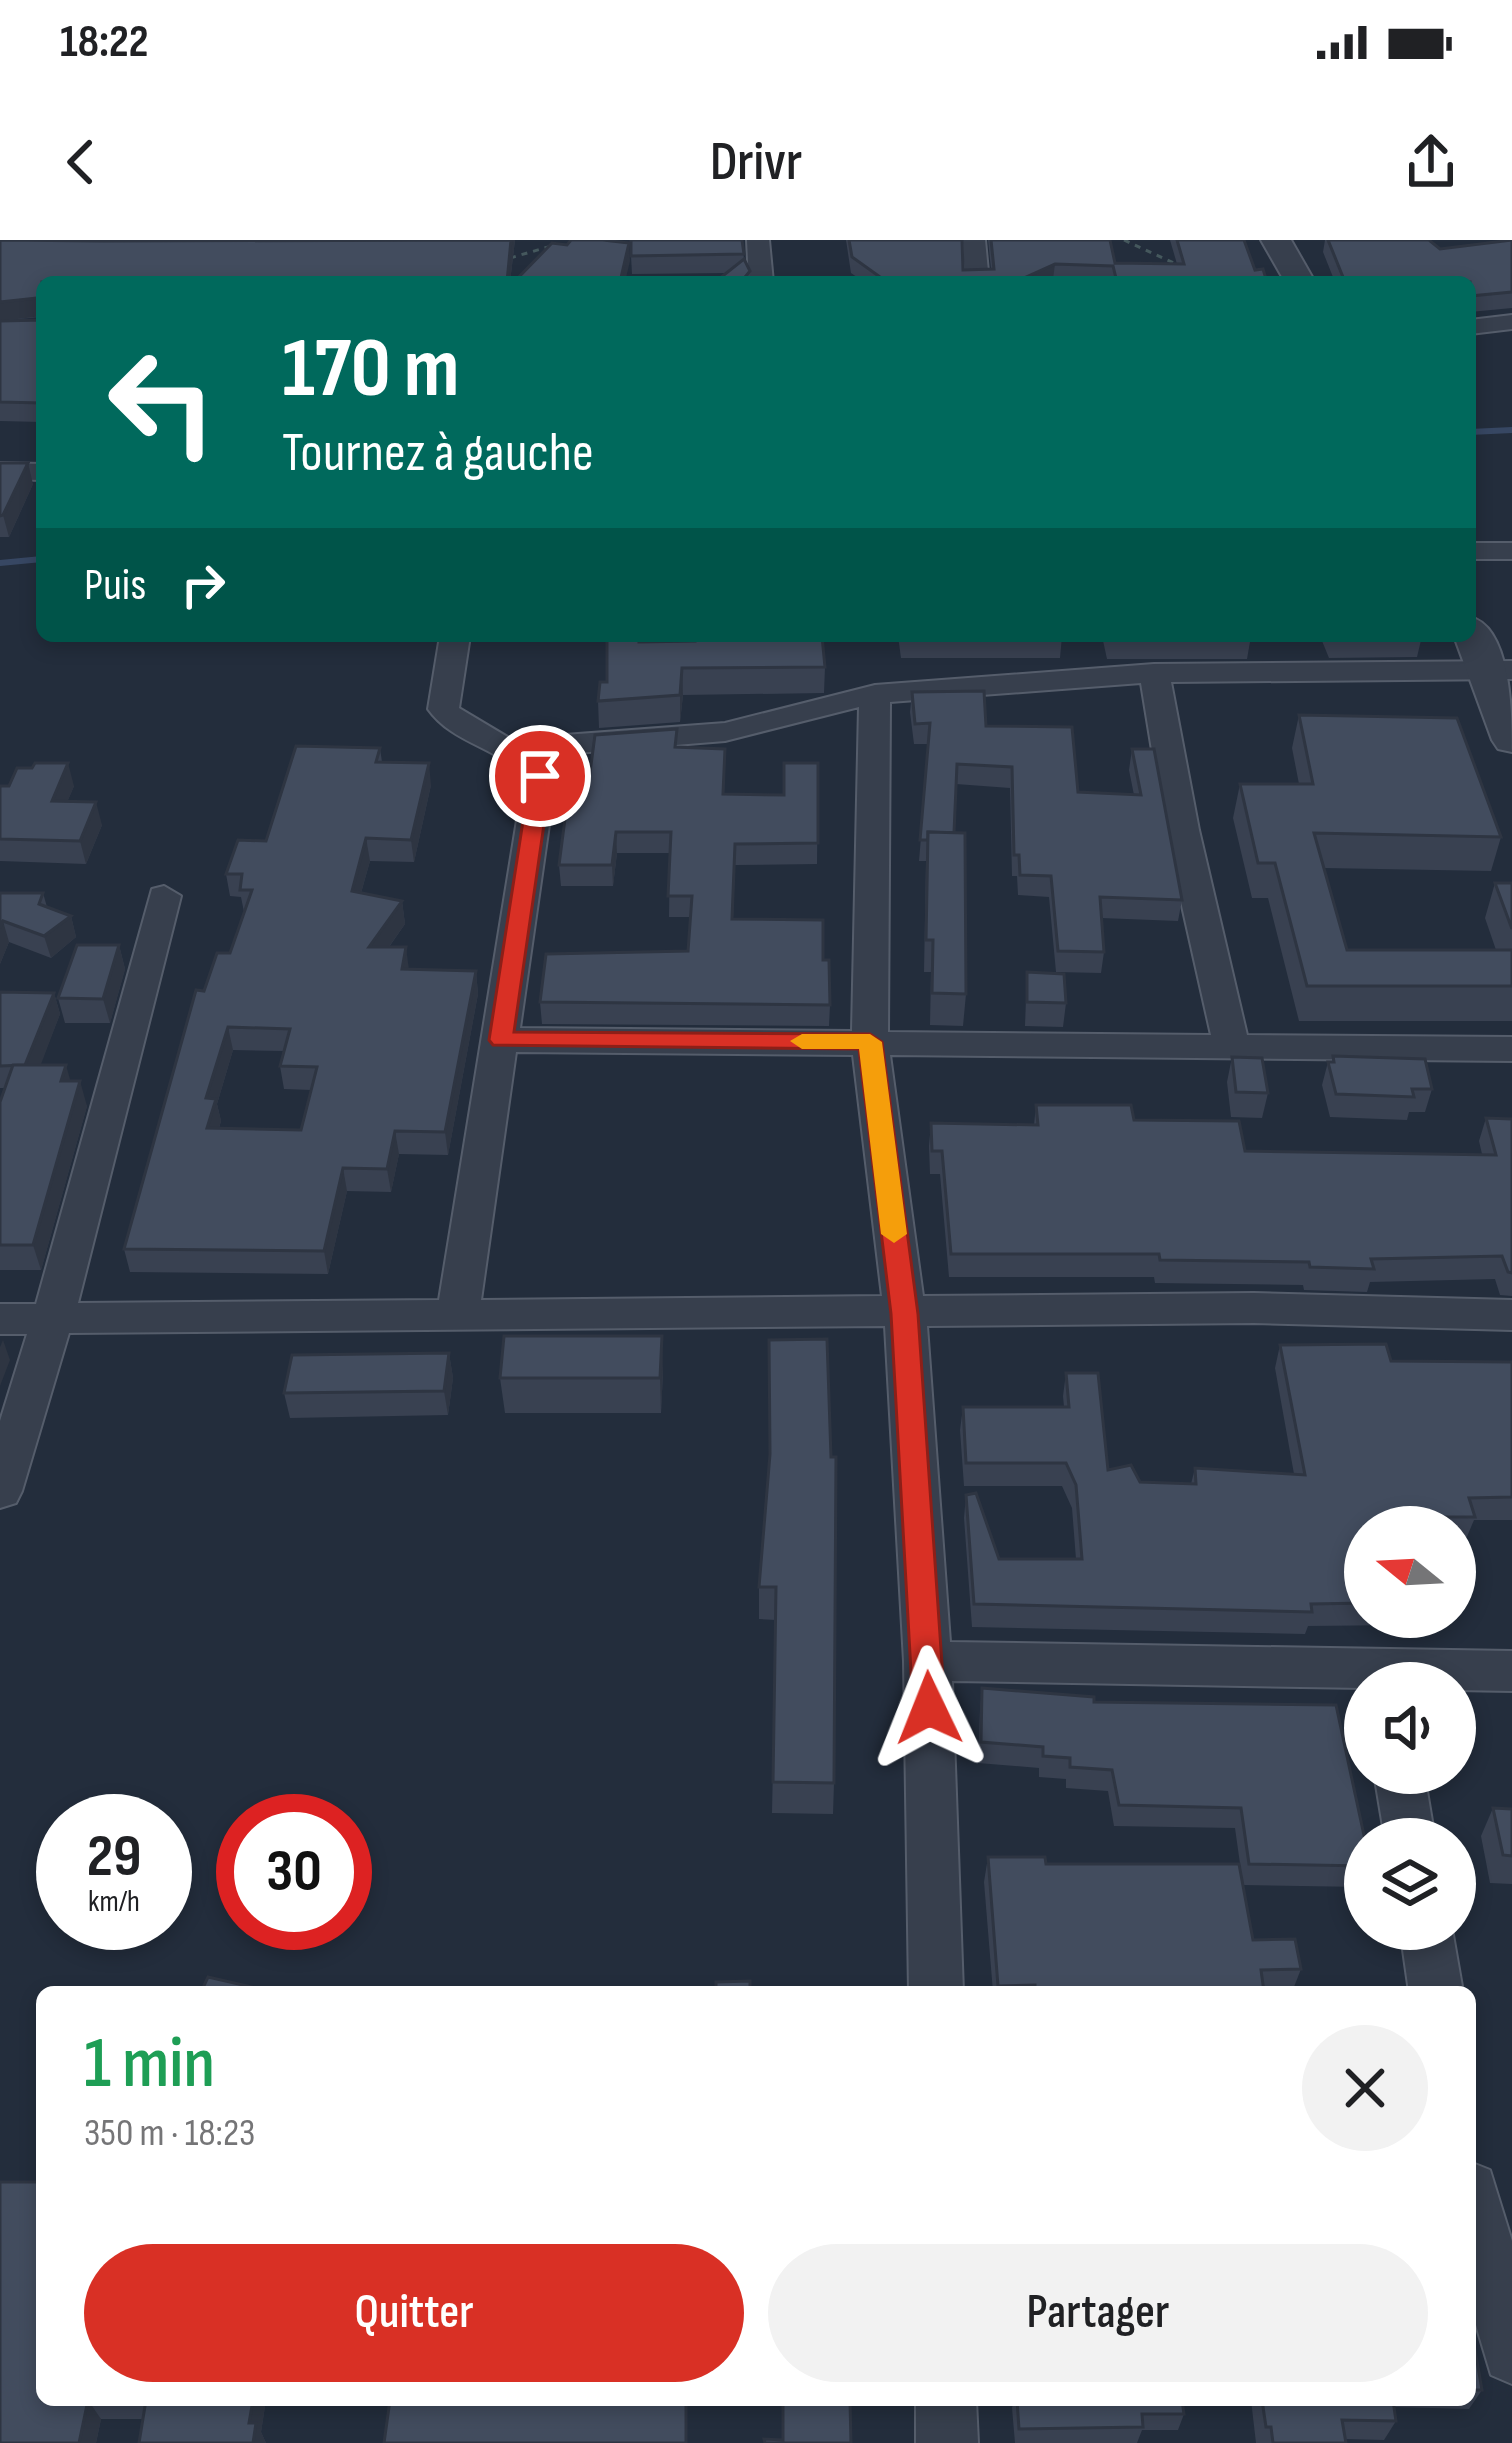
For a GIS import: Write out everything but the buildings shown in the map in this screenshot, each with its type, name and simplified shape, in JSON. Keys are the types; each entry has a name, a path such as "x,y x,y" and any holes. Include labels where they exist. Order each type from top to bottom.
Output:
{"street":[{"path":"758,240 761,276"},
{"path":"974,240 976,276"},
{"path":"1276,240 1297,276"},
{"path":"1476,326 1512,322"},
{"path":"0,471 36,472"},
{"path":"1476,551 1512,551"},
{"path":"1476,637 1498,670 1512,740"},
{"path":"454,642 442,709 450,720 533,764 540,776 458,1313"},
{"path":"506,749 724,732 875,694 1154,674 1498,670"},
{"path":"1154,674 1182,830 1231,1043"},
{"path":"875,694 870,1042 905,1314 928,1661 936,1986"},
{"path":"0,1491 53,1319 164,896"},
{"path":"501,1040 1512,1049"},
{"path":"0,1319 1254,1308 1512,1316"},
{"path":"928,1661 1344,1677"},
{"path":"1476,1673 1512,1671"},
{"path":"1429,1950 1435,1986"},
{"path":"1476,2213 1512,2354"},
{"path":"946,2406 947,2443"}],"path":[{"path":"1124,240 1196,273"},
{"path":"502,261 555,245"}],"waterway":[{"path":"1476,432 1512,430"},
{"path":"0,563 36,560"}],"slow traffic":[{"path":"802,1041 870,1042 894,1234"}],"route":[{"path":"540,776 501,1040 870,1042 905,1314 929,1708"}]}
